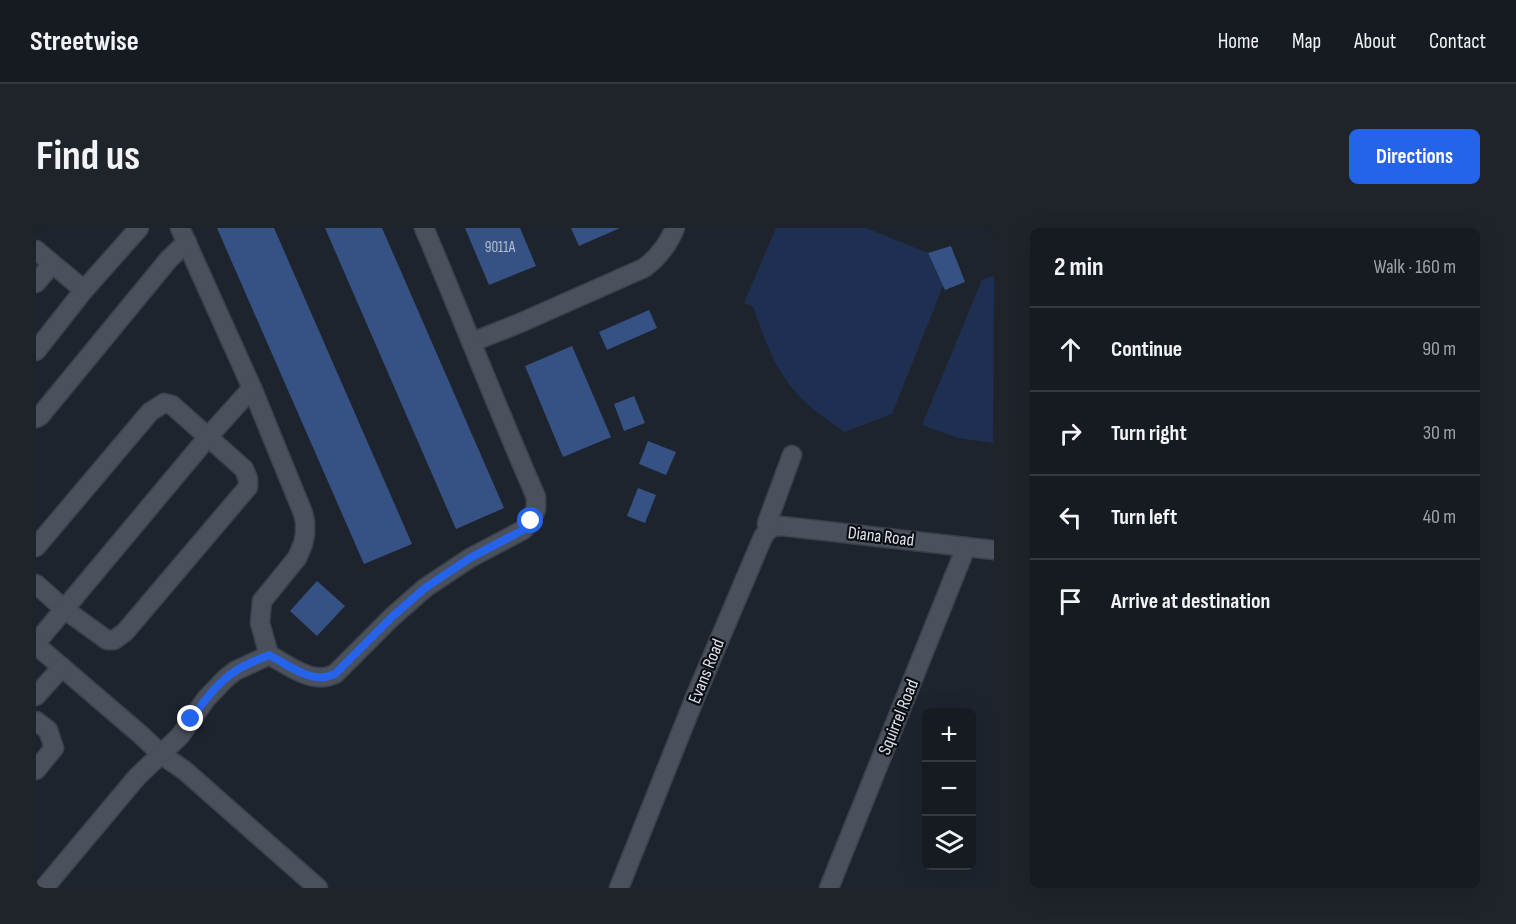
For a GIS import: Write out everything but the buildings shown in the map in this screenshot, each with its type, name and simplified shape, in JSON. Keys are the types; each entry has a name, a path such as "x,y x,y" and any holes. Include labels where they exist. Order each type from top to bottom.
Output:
{"street":[{"path":"36,351 84,290 139,228"},
{"path":"184,235 252,388 305,522 303,544 297,558 262,601 260,623 269,655 300,672 325,677 335,674 392,617 425,588 470,558 523,530 531,521 536,509 536,497 424,228"},
{"path":"472,342 644,268 655,261 669,243 675,228"},
{"path":"36,418 169,259 184,235"},
{"path":"36,250 84,290"},
{"path":"36,283 52,264"},
{"path":"252,388 208,437 36,644 318,888"},
{"path":"36,547 150,411 164,403 172,405 208,437 243,469 248,479 248,487 125,632 114,640 107,640 63,609 36,584"},
{"name":"Evans Road","path":"619,888 714,651 768,530 767,523 792,455"},
{"name":"Diana Road","path":"768,530 781,526 994,550"},
{"name":"Squirrel Road","path":"829,888 966,547"},
{"path":"44,888 137,777 180,736 206,699 225,679 235,671 269,655"},
{"path":"36,696 62,667"},
{"path":"36,721 48,730 54,748 36,770"}],"shaded area":[{"path":"776,228 866,228 928,253 943,286 892,414 844,432 803,400 778,368 753,306 744,303"},
{"path":"994,277 993,443 958,438 922,425 982,280"}],"route":[{"path":"191,719 225,679 235,671 269,655 300,672 313,676 325,677 335,674 392,617 425,588 470,558 523,530 531,521"}]}
